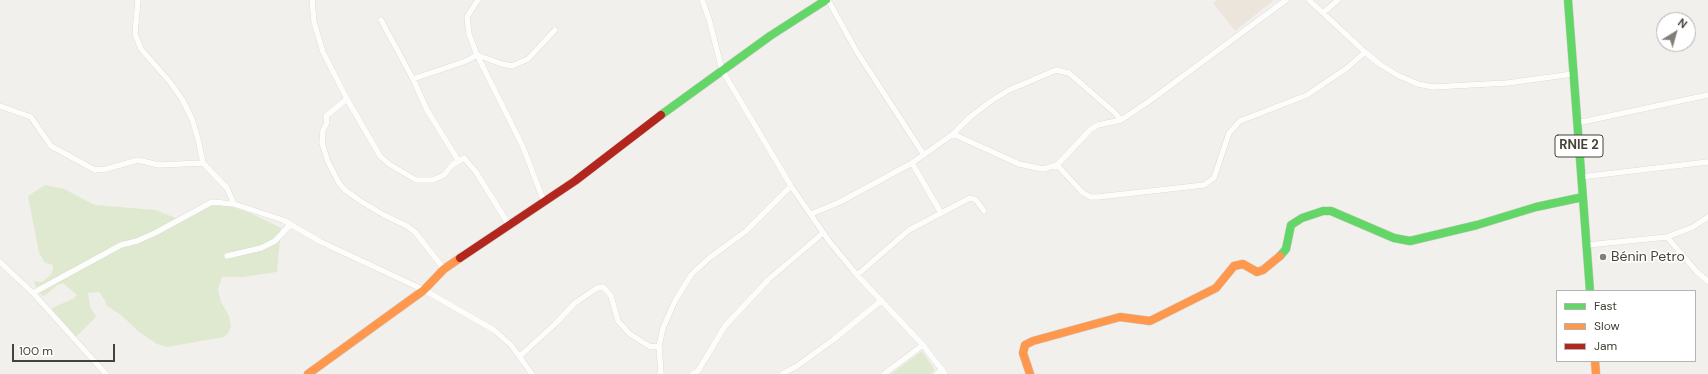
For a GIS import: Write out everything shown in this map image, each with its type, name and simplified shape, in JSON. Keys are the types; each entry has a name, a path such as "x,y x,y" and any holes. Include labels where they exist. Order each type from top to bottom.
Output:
{"main road":[{"path":"308,374 424,290 444,269 575,181 652,122 770,36 827,0"},
{"name":"RNIE 2","path":"1568,0 1590,290"},
{"path":"1030,374 1023,353 1025,345 1033,341 1120,317 1150,321 1216,288 1234,266 1238,264 1243,264 1257,272 1263,270 1286,250 1291,225 1302,218 1323,211 1331,211 1394,238 1410,241 1477,225 1536,207 1583,197"},
{"path":"1595,362 1596,374"}],"street":[{"path":"138,0 135,34 141,49 170,82 182,99 194,126 203,163 228,188 234,204"},
{"path":"312,0 314,22 323,52 380,156 389,164 416,180 433,180 444,175 458,160 464,158 476,172 510,225"},
{"path":"478,0 467,17 469,34 477,55 523,147 544,202"},
{"path":"702,0 709,19 722,70 791,186 824,233 857,275 923,345 943,372 937,374"},
{"path":"827,0 857,52 924,155"},
{"path":"953,134 1019,164 1043,169 1057,166 1091,129 1098,125 1121,120 1148,102 1286,0"},
{"path":"1309,0 1365,52 1399,76 1418,84 1433,87 1507,84 1573,74"},
{"path":"1323,13 1338,0"},
{"path":"381,20 413,79 427,110 458,160"},
{"path":"413,79 466,61 477,55 512,66 528,59 555,30"},
{"path":"1057,166 1082,192 1090,196 1098,197 1204,185 1214,178 1229,134 1240,121 1307,95 1347,68 1365,52"},
{"path":"811,214 840,202 912,163 953,134 970,118 1009,90 1056,70 1069,73 1114,112 1121,120"},
{"path":"1577,123 1708,95"},
{"path":"347,98 326,116 327,123 323,130 322,143 328,162 345,190 362,202 407,226 415,232 444,269"},
{"path":"0,106 31,117 51,146 95,170 106,169 138,160 159,165 203,163"},
{"path":"1581,177 1708,162"},
{"path":"912,163 941,213"},
{"path":"660,374 659,346 667,320 675,301 691,275 708,259 746,231 791,186"},
{"path":"857,275 909,230 970,198 976,200 984,211"},
{"path":"33,293 121,245 137,241 155,233 212,202 234,204 283,220 348,255 424,290 494,330 511,345 530,371 523,374"},
{"path":"1586,245 1667,238 1707,221"},
{"path":"227,256 261,248 275,241 290,225"},
{"path":"692,374 698,371 725,326 769,279 824,233"},
{"path":"1667,238 1697,272 1708,281"},
{"path":"0,262 33,293 106,374"},
{"path":"520,356 555,324 575,303 597,288 603,287 611,296 618,321 630,334 649,346 659,346"},
{"path":"782,374 797,366 833,340 882,300"},
{"path":"884,374 923,345"}],"shaded area":[{"path":"1217,0 1274,0 1235,31 1213,3"}],"green space":[{"path":"45,185 64,189 95,205 156,210 183,221 209,206 226,205 248,212 281,228 277,272 242,277 222,277 218,290 221,302 229,316 231,326 228,333 224,337 167,347 157,344 139,332 121,315 106,305 106,302 99,292 88,293 90,306 96,317 75,338 50,311 54,307 73,299 77,295 63,283 57,285 46,295 42,296 34,281 42,282 46,279 52,273 53,265 45,263 39,253 28,196"},
{"path":"922,351 935,370 931,374 891,374"}],"traffic: fast":[{"path":"661,115 770,36 826,0"},
{"path":"1568,0 1590,290"},
{"path":"1280,256 1286,249 1291,225 1302,218 1323,211 1331,211 1394,238 1410,241 1477,225 1536,207 1583,197"}],"traffic: slow":[{"path":"1030,374 1023,353 1025,345 1033,341 1120,317 1150,321 1216,288 1234,266 1243,264 1257,272 1263,270 1280,256"},
{"path":"308,374 424,290 444,269 460,258"},
{"path":"1595,362 1596,374"}],"traffic: jam":[{"path":"460,258 575,181 661,115"}],"place":[{"name":"Bénin Petro","path":"1603,257"}]}
